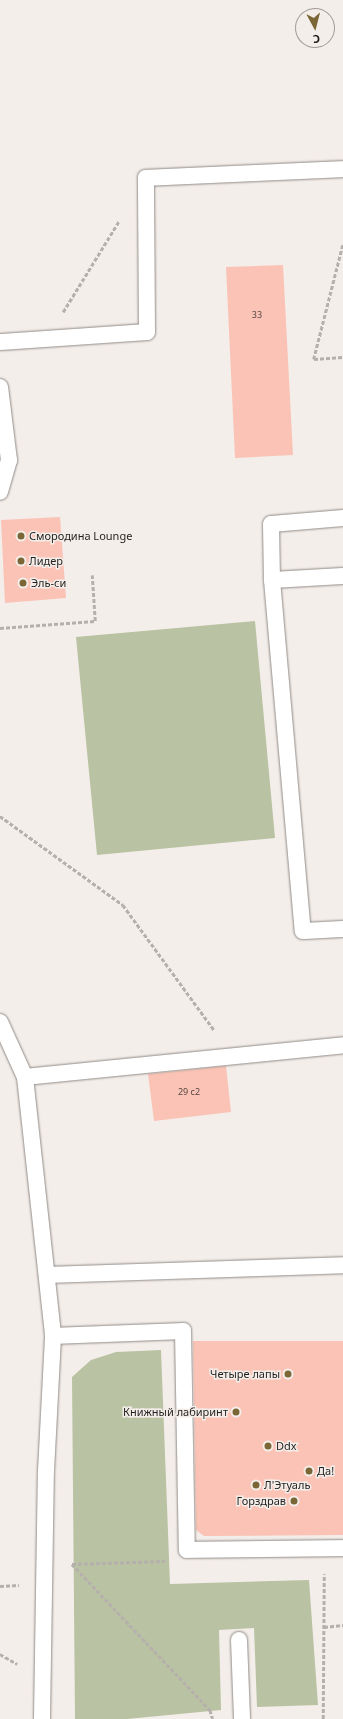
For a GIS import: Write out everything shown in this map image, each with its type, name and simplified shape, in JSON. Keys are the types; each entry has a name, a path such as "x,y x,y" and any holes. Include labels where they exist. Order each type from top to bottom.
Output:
{"lane":[{"path":"0,342 147,332 146,178 343,169"},
{"path":"0,386 9,460 0,492"},
{"path":"343,518 271,524 272,580 303,931 343,929"},
{"path":"272,580 343,576"},
{"path":"0,1022 25,1076 53,1336 46,1471 46,1564 42,1719"},
{"path":"25,1076 232,1054 343,1045"},
{"path":"47,1274 343,1265"},
{"path":"53,1336 182,1331 187,1550 343,1548"},
{"path":"240,1640 242,1719"}],"path":[{"path":"47,339 121,218"},
{"path":"343,245 314,360 343,357"},
{"path":"0,628 95,621 92,575"},
{"path":"0,816 123,905 232,1054"},
{"path":"323,1719 324,1548"},
{"path":"46,1564 179,1561 187,1550"},
{"path":"72,1564 210,1710 213,1719"},
{"path":"324,1627 343,1625"}],"green space":[{"path":"255,621 275,838 97,855 76,637"},
{"path":"161,1350 170,1584 309,1580 318,1705 257,1707 254,1628 219,1630 221,1710 127,1719 75,1719 72,1377 91,1360 116,1352"}],"building":[{"path":"283,265 293,455 235,458 226,267"},
{"path":"60,517 66,598 5,603 1,520"},
{"path":"226,1066 231,1112 154,1121 148,1074"},
{"path":"193,1341 343,1341 343,1535 204,1536 196,1530"}],"place":[{"name":"Смородина Lounge","path":"21,536"},
{"name":"Лидер","path":"21,561"},
{"name":"Эль-си","path":"23,583"},
{"name":"Четыре лапы","path":"288,1374"},
{"name":"Книжный лабиринт","path":"236,1412"},
{"name":"Ddx","path":"268,1446"},
{"name":"Да!","path":"309,1471"},
{"name":"Л'Этуаль","path":"256,1485"},
{"name":"Горздрав","path":"294,1501"}]}
